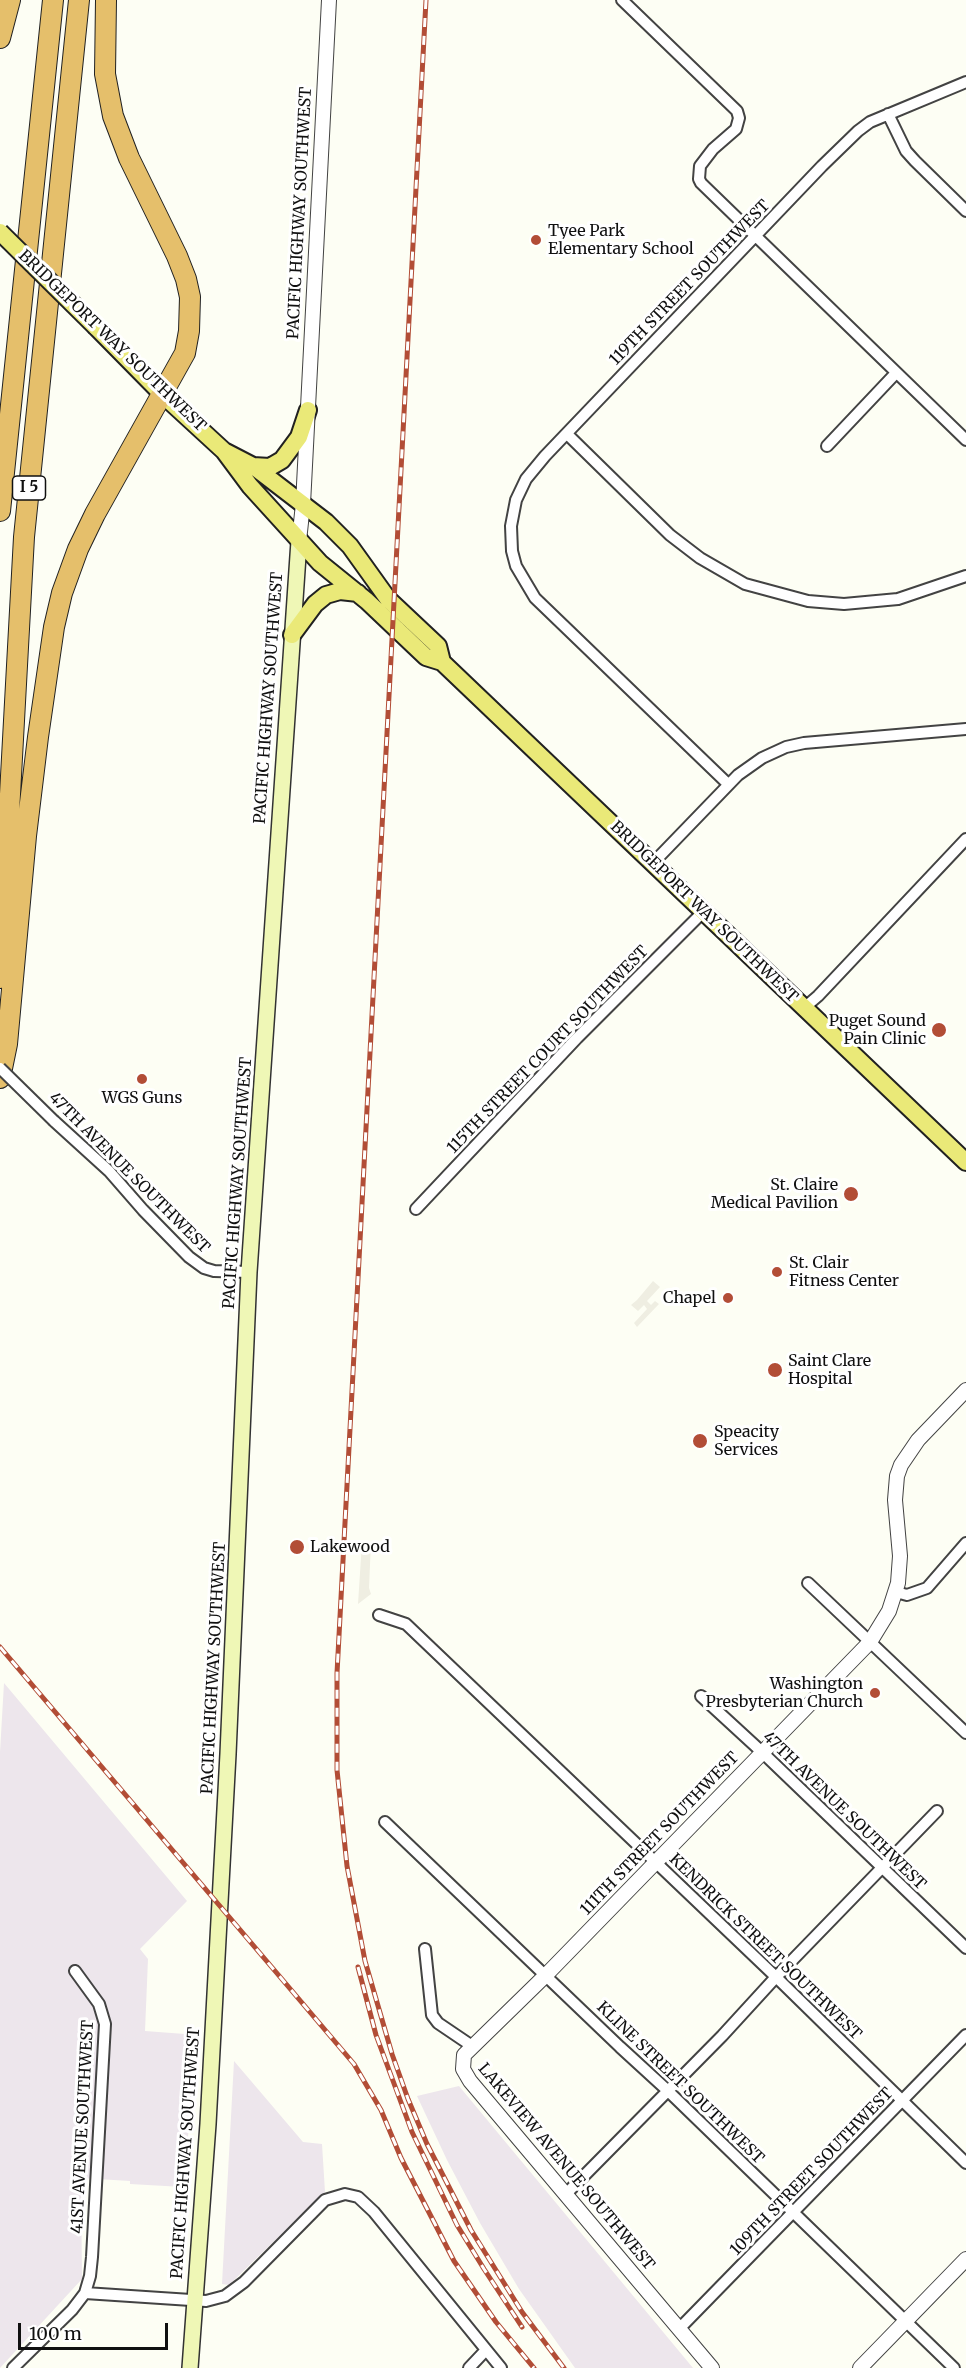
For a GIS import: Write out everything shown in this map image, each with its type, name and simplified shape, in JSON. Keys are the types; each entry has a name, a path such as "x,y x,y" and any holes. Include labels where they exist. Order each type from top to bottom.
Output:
{"highway":[{"path":"0,38 10,0"},
{"name":"I 5","path":"0,511 53,0"},
{"name":"I 5","path":"0,978 24,537 79,0"},
{"path":"0,1078 7,1044 26,836 38,737 54,627 62,592 78,549 95,514 185,352 189,331 190,297 177,256 129,158 113,116 105,74 106,0"}],"main road":[{"name":"BRIDGEPORT WAY SOUTHWEST","path":"0,232 162,394 224,451 246,469 303,504 326,522 350,546 388,599 438,646 442,662"},
{"path":"246,469 270,467 282,460 298,437 308,410"},
{"name":"BRIDGEPORT WAY SOUTHWEST","path":"246,469 299,542 320,563 358,593 426,657 442,662 966,1162"},
{"name":"PACIFIC HIGHWAY SOUTHWEST","path":"190,2368 208,2124 228,1746 249,1272 299,542"},
{"path":"292,634 315,604 326,595 340,591 358,593"}],"street":[{"name":"PACIFIC HIGHWAY SOUTHWEST","path":"299,542 303,504 329,0"},
{"path":"622,0 737,111 739,118 736,129 705,158 699,171 701,183 966,440"},
{"name":"119TH STREET SOUTHWEST","path":"728,784 541,604 516,566 511,534 516,500 532,471 858,131 870,122 966,82"},
{"path":"888,114 906,151 966,211"},
{"path":"826,446 896,373"},
{"path":"567,434 670,535 700,558 745,584 808,601 844,604 898,599 966,576"},
{"path":"652,863 728,784 762,758 786,747 804,742 966,729"},
{"path":"804,1008 818,996 966,839"},
{"name":"115TH STREET COURT SOUTHWEST","path":"416,1209 577,1038 703,912"},
{"name":"47TH AVENUE SOUTHWEST","path":"0,1068 109,1171 189,1257 204,1268 214,1271 249,1272"},
{"name":"111TH STREET SOUTHWEST","path":"472,2046 546,1975 870,1642 885,1619 896,1592 900,1564 895,1500 897,1476 918,1440 966,1390"},
{"path":"896,1592 907,1595 927,1588 966,1543"},
{"path":"808,1583 966,1733"},
{"name":"KENDRICK STREET SOUTHWEST","path":"379,1615 406,1624 776,1977 966,2163"},
{"name":"47TH AVENUE SOUTHWEST","path":"701,1696 966,1948"},
{"path":"566,2194 722,2036 937,1811"},
{"name":"KLINE STREET SOUTHWEST","path":"385,1822 667,2090 954,2368"},
{"name":"LAKEVIEW AVENUE SOUTHWEST","path":"425,1949 432,2015 438,2023 472,2046 464,2055 463,2069 466,2075 712,2368"},
{"name":"41ST AVENUE SOUTHWEST","path":"75,1971 99,2004 105,2024 92,2257 85,2293"},
{"name":"109TH STREET SOUTHWEST","path":"679,2329 966,2035"},
{"path":"13,2368 72,2310 85,2293 195,2300 217,2299 232,2292 323,2201 342,2194 353,2195 369,2206 501,2368"},
{"path":"860,2368 966,2259"},
{"path":"469,2368 486,2350"}],"shaded area":[{"path":"653,1281 660,1287 647,1301 651,1305 655,1301 659,1304 637,1327 634,1323 647,1309 644,1305 638,1311 631,1305"},
{"path":"362,1542 371,1542 369,1588 371,1594 358,1604"},
{"path":"4,1683 187,1901 140,1949 148,1959 145,2031 198,2035 183,2187 81,2178 82,2279 0,2368 0,1752"},
{"path":"234,2061 303,2142 322,2144 325,2192 229,2285 222,2284"},
{"path":"459,2086 693,2368 575,2368 519,2289 480,2223 417,2096"}],"railway":[{"path":"426,0 337,1673 337,1770 347,1866 365,1961 392,2054 408,2099 427,2144 471,2230 522,2312 564,2368"},
{"path":"0,1647 354,2064 381,2110 401,2158 454,2261 496,2322 534,2368"},
{"path":"358,1967 376,2035 412,2132 457,2225 522,2327"}],"place":[{"name":"Tyee Park Elementary School","path":"536,240"},
{"name":"Puget Sound Pain Clinic","path":"939,1030"},
{"name":"WGS Guns","path":"142,1079"},
{"name":"St. Claire Medical Pavilion","path":"851,1194"},
{"name":"St. Clair Fitness Center","path":"777,1272"},
{"name":"Chapel","path":"728,1298"},
{"name":"Saint Clare Hospital","path":"775,1370"},
{"name":"Speacity Services","path":"700,1441"},
{"name":"Lakewood","path":"297,1547"},
{"name":"Washington Presbyterian Church","path":"875,1693"}]}
